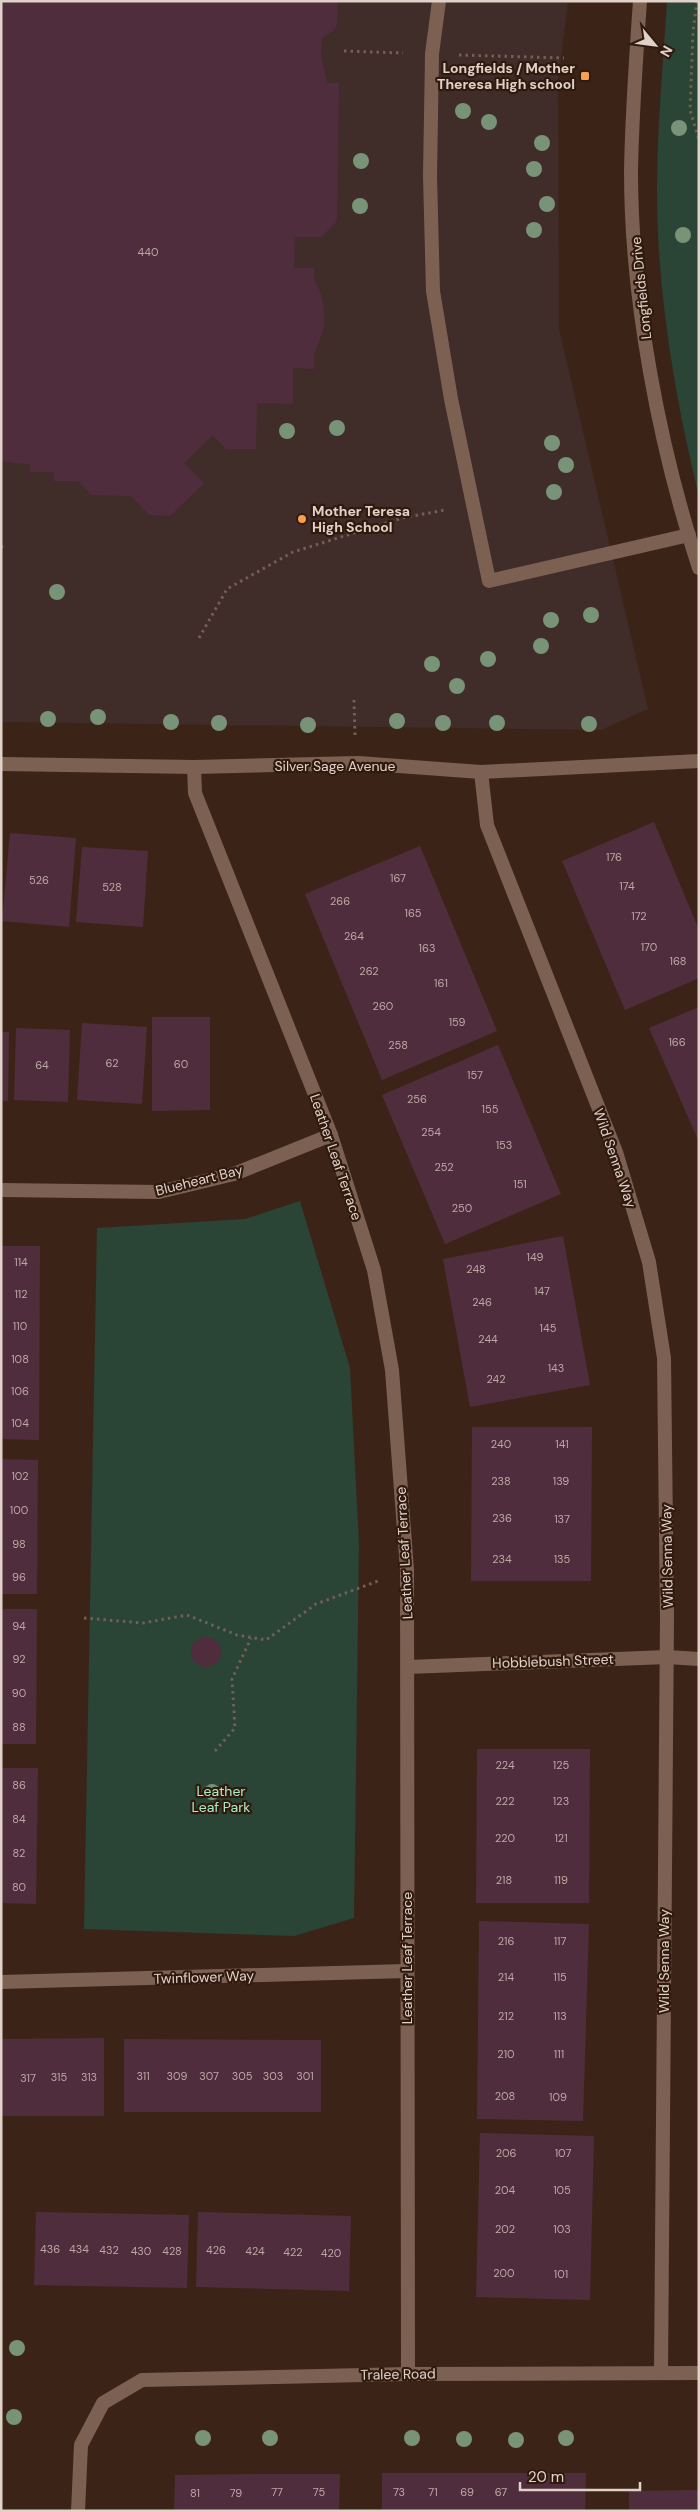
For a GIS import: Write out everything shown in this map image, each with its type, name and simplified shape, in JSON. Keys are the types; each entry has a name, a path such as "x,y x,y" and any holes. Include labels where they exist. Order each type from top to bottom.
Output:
{"street":[{"path":"439,1 432,54 430,176 433,291 451,398 475,505 489,581 688,534"},
{"name":"Longfields Drive","path":"640,1 631,172 636,255 645,335 657,408 688,534 699,568"},
{"name":"Silver Sage Avenue","path":"1,764 194,767 358,763 481,772 699,761"},
{"name":"Leather Leaf Terrace","path":"194,767 195,793 331,1134 374,1270 392,1370 407,1570 408,2374"},
{"name":"Wild Senna Way","path":"481,772 487,825 616,1152 650,1262 664,1358 667,1657 661,2372"},
{"name":"Blueheart Bay","path":"1,1190 158,1192 234,1174 331,1134"},
{"name":"Hobblebush Street","path":"408,1667 667,1657 699,1659"},
{"name":"Twinflower Way","path":"1,1982 406,1971"},
{"name":"Tralee Road","path":"78,2511 81,2445 102,2403 142,2380 408,2374 699,2373"}],"path":[{"path":"697,1 693,32 690,110 699,140"},
{"path":"503,56 564,58"},
{"path":"199,638 228,589 293,552 402,518 475,505"},
{"path":"354,700 358,763"},
{"path":"84,1618 143,1623 187,1615 237,1635 266,1640 316,1604 407,1570"},
{"path":"215,1751 235,1728 232,1680 251,1638"}],"shaded area":[{"name":"Mother Teresa High School","path":"1,1 568,1 558,81 559,329 648,709 601,730 1,722"}],"green space":[{"path":"667,1 699,1 699,497 675,383 660,268 657,166"},
{"name":"Leather Leaf Park","path":"300,1201 350,1368 359,1544 354,1918 294,1936 84,1929 97,1228 245,1219"}],"building":[{"path":"1,1 338,1 337,25 333,31 322,38 321,56 327,83 339,83 337,221 321,237 295,237 294,268 314,268 314,279 321,294 324,308 324,327 314,356 314,369 293,368 293,404 257,403 256,449 226,449 213,435 184,463 204,483 170,516 149,515 131,496 91,495 78,481 54,481 54,472 30,472 30,464 1,460"},
{"path":"654,822 699,930 699,978 625,1010 562,861"},
{"path":"10,833 76,838 69,927 2,921"},
{"path":"420,846 497,1031 382,1080 305,894"},
{"path":"82,847 148,851 143,927 76,922"},
{"path":"699,1007 699,1142 649,1028"},
{"path":"152,1017 210,1017 210,1110 152,1111"},
{"path":"82,1023 147,1027 142,1104 77,1100"},
{"path":"16,1028 70,1030 68,1102 14,1100"},
{"path":"1,1032 9,1032 8,1101 1,1101"},
{"path":"498,1045 561,1194 445,1244 382,1095"},
{"path":"563,1236 590,1385 470,1407 443,1259"},
{"path":"1,1246 40,1246 39,1440 1,1439"},
{"path":"472,1427 592,1427 591,1581 471,1581"},
{"path":"1,1459 38,1460 37,1594 1,1594"},
{"path":"1,1609 37,1609 36,1744 1,1744"},
{"path":"206,1637 217,1641 221,1652 217,1663 206,1667 195,1663 191,1652 195,1641"},
{"path":"477,1749 590,1749 589,1903 476,1903"},
{"path":"1,1768 38,1768 36,1904 1,1903"},
{"path":"479,1921 589,1924 583,2121 477,2119"},
{"path":"104,2038 104,2116 1,2116 1,2039"},
{"path":"124,2039 321,2040 321,2112 124,2112"},
{"path":"480,2133 594,2136 590,2300 476,2297"},
{"path":"36,2212 189,2215 187,2288 34,2285"},
{"path":"198,2212 351,2216 349,2291 196,2287"},
{"path":"382,2473 586,2473 585,2511 382,2511"},
{"path":"340,2474 339,2511 174,2511 175,2475"},
{"path":"699,2490 699,2511 629,2511 629,2491"}],"place":[{"name":"Longfields / Mother Theresa High school","path":"585,76"},
{"name":"Mother Teresa High School","path":"302,519"}]}
